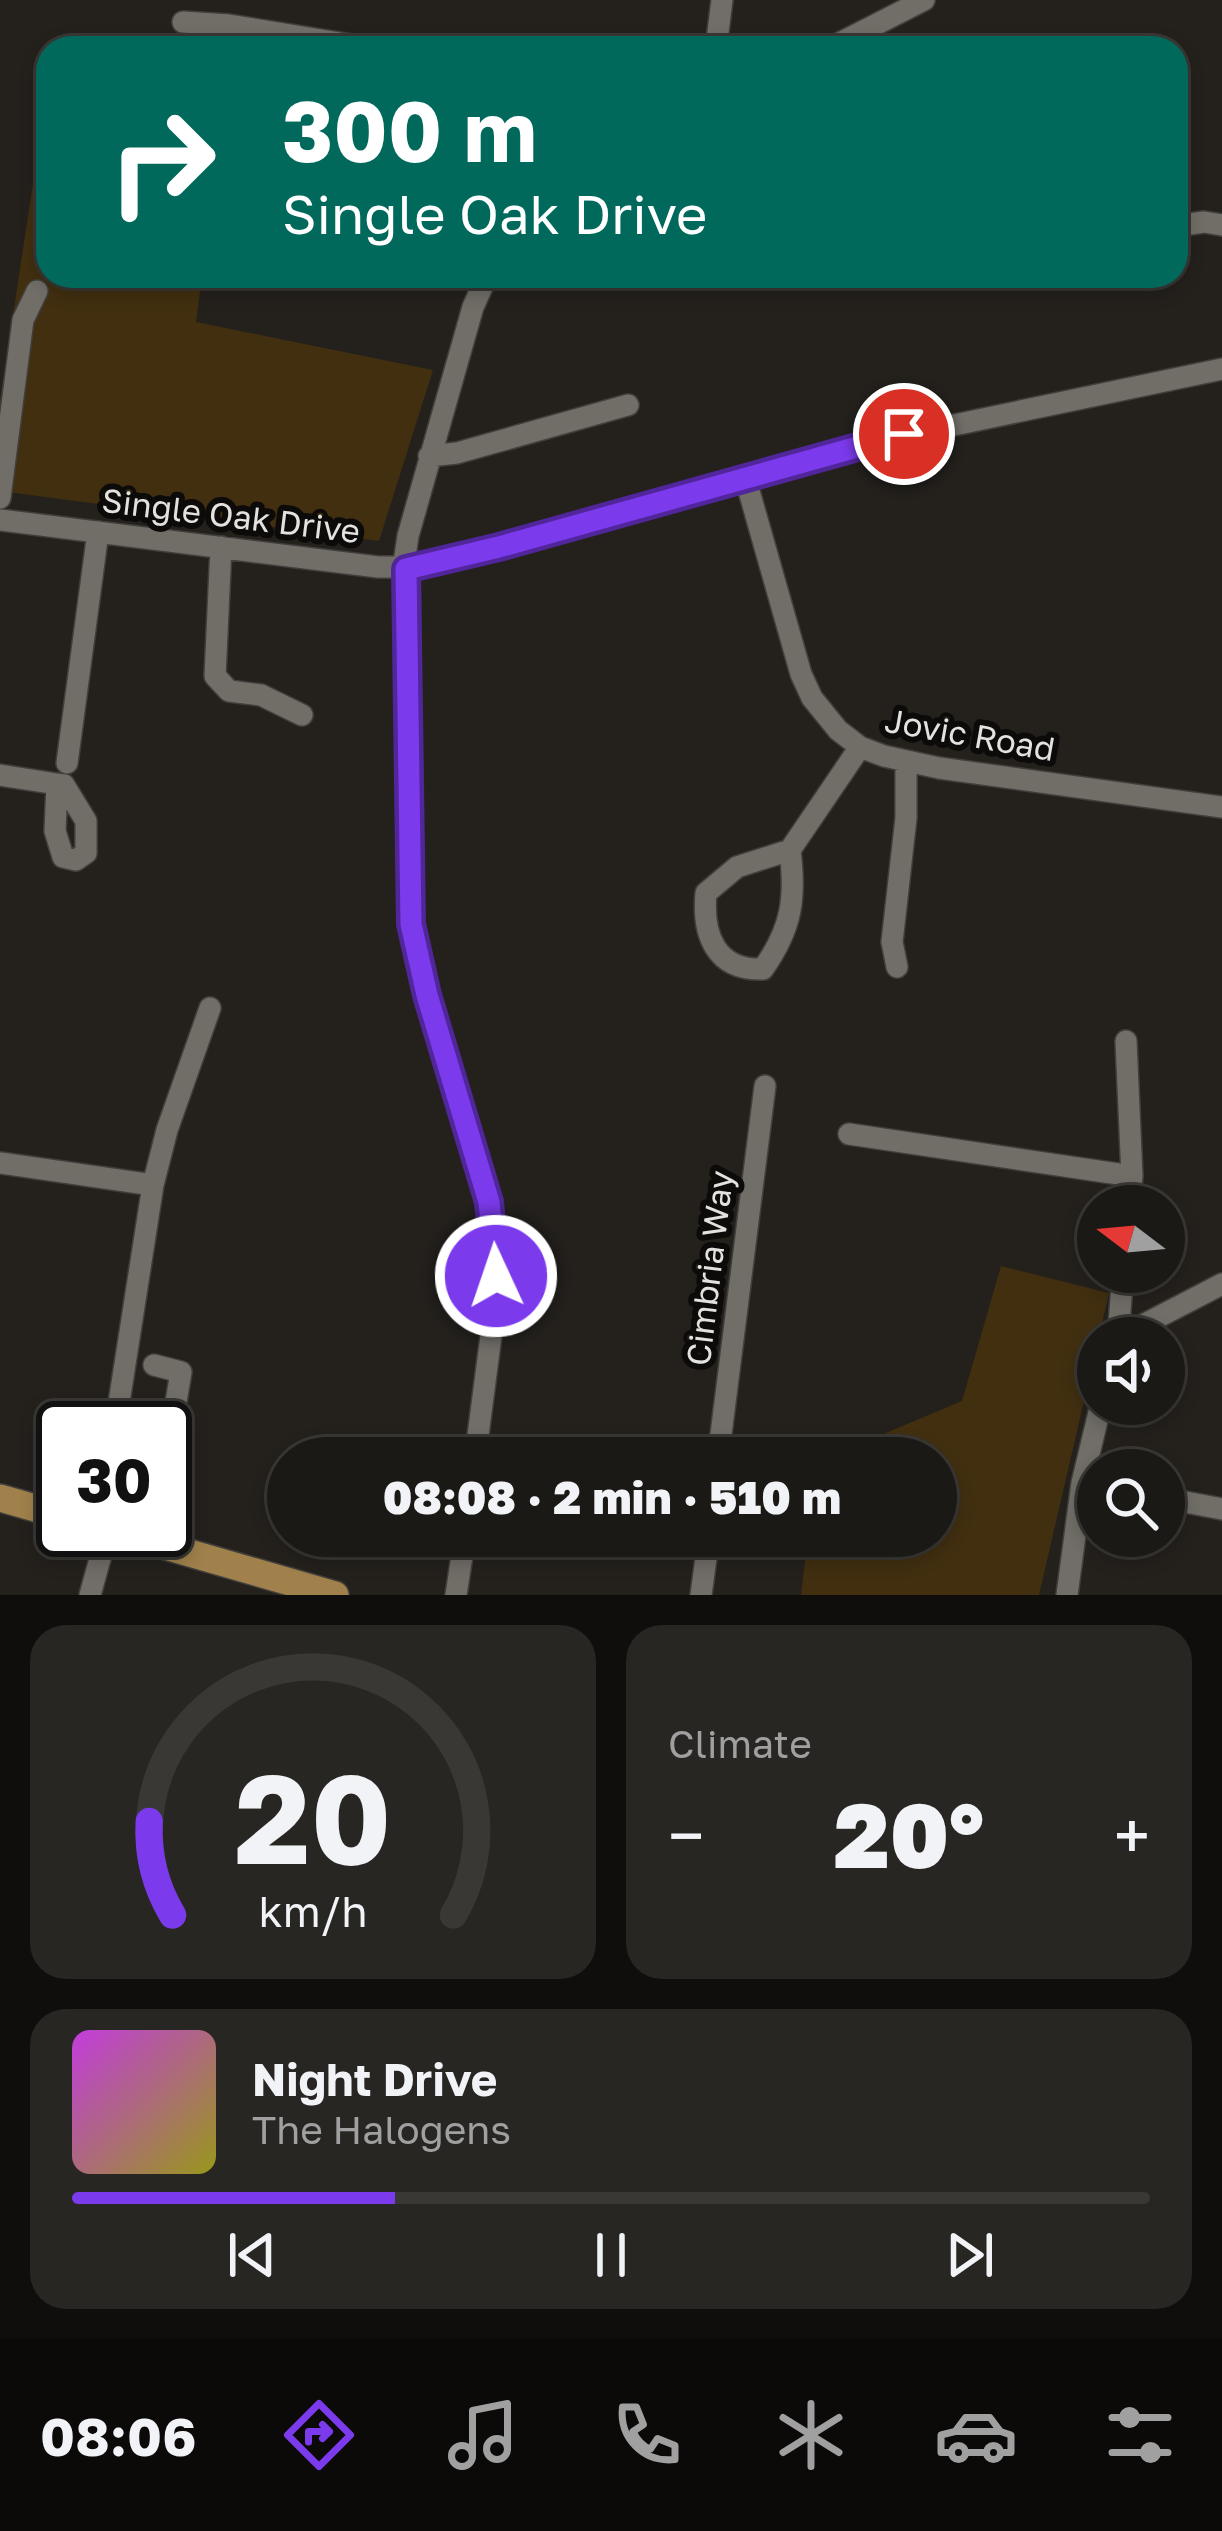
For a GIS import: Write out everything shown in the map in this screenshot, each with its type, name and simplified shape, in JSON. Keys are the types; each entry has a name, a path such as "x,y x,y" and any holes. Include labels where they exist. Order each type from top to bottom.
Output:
{"main road":[{"path":"0,1498 36,1508"},
{"path":"192,1553 335,1595"}],"street":[{"path":"718,36 722,0"},
{"path":"867,36 924,0"},
{"path":"183,22 297,36"},
{"path":"1188,224 1222,224"},
{"path":"478,1437 491,1336 495,1246 489,1202 427,995 411,924 406,545 482,288"},
{"path":"0,498 23,320 37,291"},
{"name":"Single Oak Drive","path":"0,520 406,569 904,434 1222,369"},
{"path":"429,456 457,453 628,405"},
{"name":"Jovic Road","path":"746,477 801,674 825,715 860,747 906,762 1222,808"},
{"path":"67,763 98,532"},
{"path":"221,547 215,676 229,691 261,695 302,715"},
{"path":"790,850 795,889 789,921 763,968 732,965 716,954 709,935 706,893 736,867 790,850 860,747"},
{"path":"896,967 892,942 906,818 906,762"},
{"path":"0,775 57,784"},
{"path":"120,1401 153,1185 210,1008"},
{"path":"1126,1041 1131,1185"},
{"name":"Cimbria Way","path":"721,1437 765,1085"},
{"path":"849,1134 1132,1176"},
{"path":"0,1163 153,1185"},
{"path":"1158,1317 1222,1284"},
{"path":"154,1365 181,1372 176,1401"},
{"path":"1185,1502 1222,1509"},
{"path":"1066,1595 1077,1545"},
{"path":"90,1595 106,1557"},
{"path":"456,1595 462,1557"},
{"path":"701,1595 706,1557"}],"shaded area":[{"path":"36,163 36,288 200,288 196,322 433,370 379,541 0,491 0,401"},
{"path":"1001,1266 1077,1285 1077,1293 1109,1293 1103,1317 1077,1317 1078,1425 1039,1595 801,1595 806,1557 957,1557 957,1437 876,1437 962,1401"}],"route":[{"path":"496,1276 489,1202 427,995 411,924 406,569 904,434"}]}
